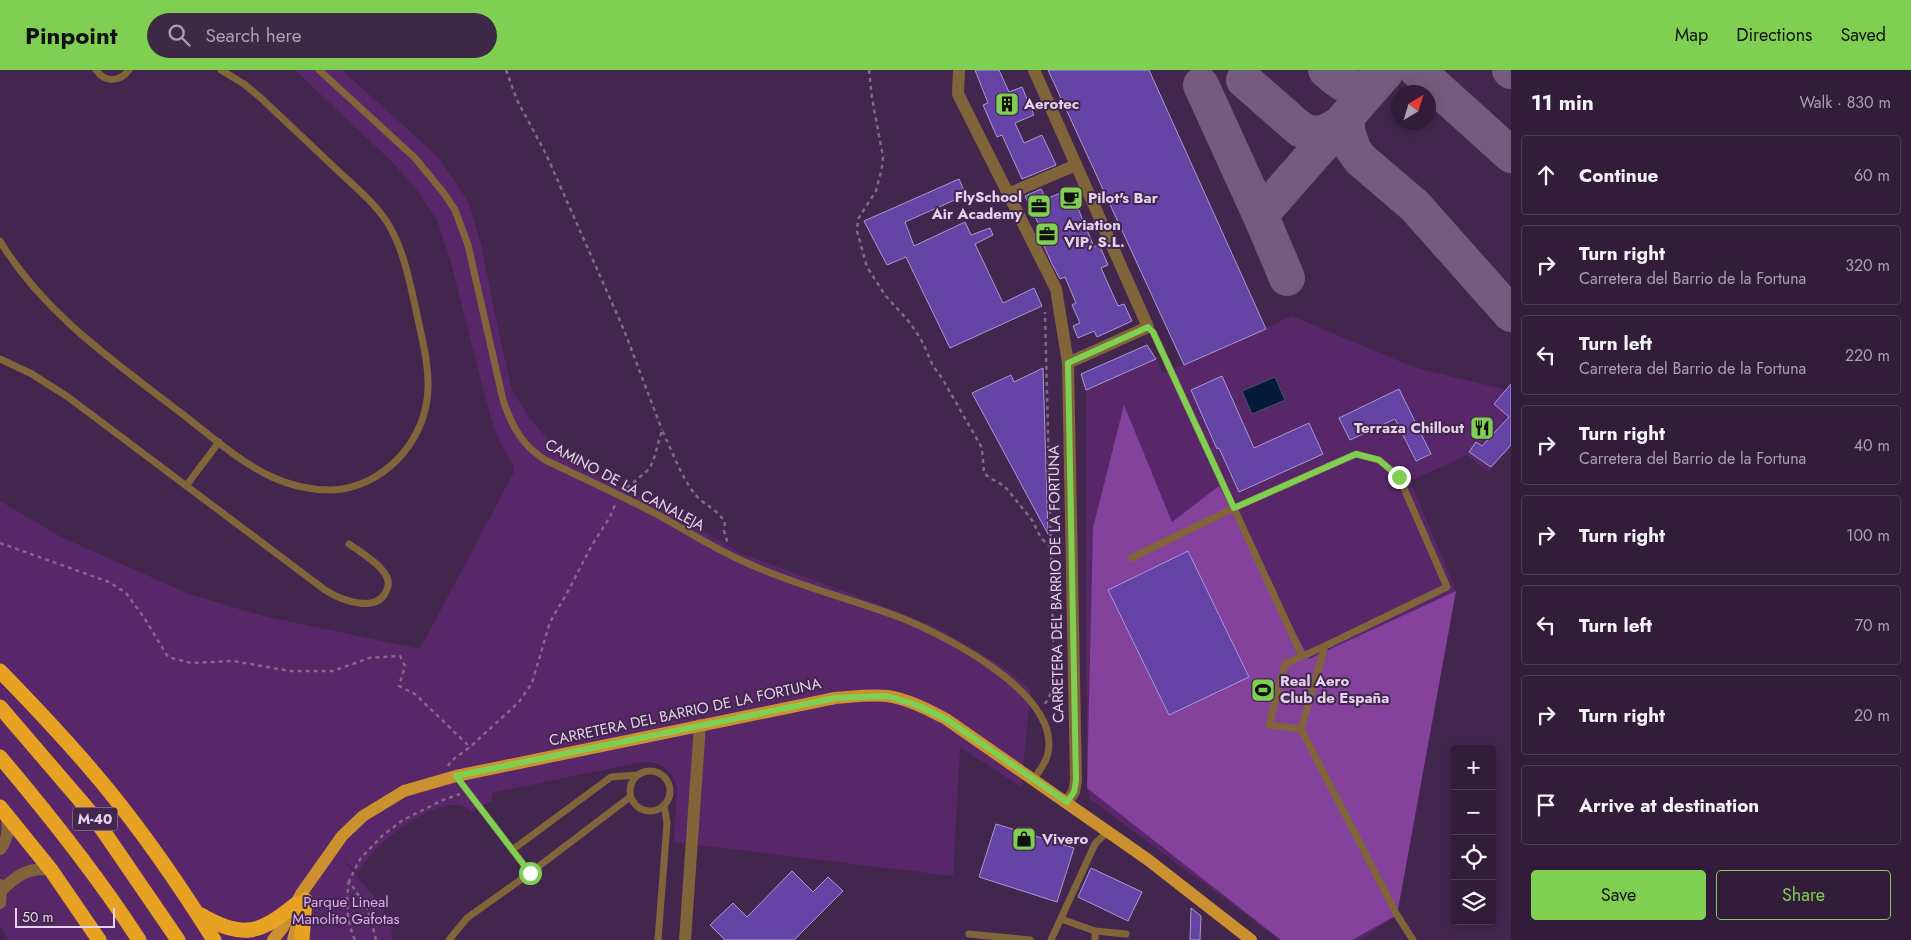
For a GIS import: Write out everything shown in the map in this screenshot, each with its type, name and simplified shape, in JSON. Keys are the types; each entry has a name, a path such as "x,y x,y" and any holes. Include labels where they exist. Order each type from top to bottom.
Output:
{"highway":[{"path":"0,671 56,728 110,792 158,855 214,940"},
{"name":"M-40","path":"0,707 92,813 178,940"},
{"name":"M-40","path":"0,757 63,832 112,898 139,940"},
{"path":"4,811 51,870 99,940"},
{"path":"196,912 226,930 245,933 269,926 300,902"},
{"path":"300,902 302,940"}],"main road":[{"name":"CARRETERA DEL BARRIO DE LA FORTUNA","path":"273,940 300,902 316,872 342,836 363,816 404,791 451,772 835,698 887,696 917,705 946,719 1147,859 1251,940"},
{"name":"CARRETERA DEL BARRIO DE LA FORTUNA","path":"293,940 300,902"}],"street":[{"name":"CARRETERA DEL BARRIO DE LA FORTUNA","path":"959,70 958,94 1056,289 1068,363 1076,781 1074,792 1067,802"},
{"path":"1034,70 1148,327 1068,363"},
{"path":"1008,194 1076,165"},
{"path":"685,940 700,725"},
{"path":"0,850 6,842 8,831 4,811"},
{"path":"0,893 14,878 26,871 40,868 51,870"}],"lane":[{"path":"96,70 104,78 113,80 124,76 129,70"},
{"path":"0,240 24,275 70,326 219,442 259,470 286,483 317,490 333,490 348,487 378,475 400,457 417,432 423,417 428,390 426,363 402,251 386,220 368,199 261,98 244,84 221,70"},
{"name":"CAMINO DE LA CANALEJA","path":"320,70 416,158 455,210 468,245 503,400 509,418 516,433 537,455 619,495 731,556 782,577 905,620 974,655 1016,686 1039,711 1047,730 1048,752 1045,762 1034,779"},
{"path":"1148,327 1153,332 1302,656"},
{"path":"0,359 19,367 52,387 333,595 363,603 378,601 387,591 389,584 387,578 377,565 349,544"},
{"path":"186,486 219,442"},
{"path":"1131,558 1234,508 1356,454 1379,460 1399,477 1447,587 1285,664 1269,725 1301,729"},
{"path":"1324,646 1301,729 1397,915 1413,940"},
{"path":"643,771 654,771 666,778 670,792 668,800 658,810 645,811 633,803 630,797 630,786 632,780 637,775 643,771"},
{"path":"451,772 530,873"},
{"path":"512,850 611,777 637,775"},
{"path":"449,940 467,918 630,797"},
{"path":"658,940 667,823 664,805"},
{"path":"1051,940 1095,844 1108,831"},
{"path":"1061,919 1095,931 1126,934"},
{"path":"1095,931 1095,940"},
{"path":"969,934 1030,940"}],"path":[{"path":"506,70 517,100 546,154 624,330 662,430 683,477 695,494 713,508 725,522 724,531 731,556"},
{"path":"869,70 883,157 876,191 858,219 857,231 867,267 885,295 911,324 923,343 933,366 942,378 982,448 984,473 1007,488 1032,520 1041,538 1051,547"},
{"path":"1039,711 1051,694 1054,674 1045,304"},
{"path":"451,772 450,761 470,747 519,702 532,683 550,622 568,593 592,545 610,517 619,495 648,470 653,462 662,430"},
{"path":"0,543 109,582 126,593 145,619 168,657 191,663 233,661 290,671 332,671 369,658 400,656 405,666 399,686 415,694 470,747"},
{"path":"355,940 350,929 346,901 349,880 360,859 383,835 403,820 443,800 467,791"},
{"path":"349,880 369,911 376,940"}],"green space":[{"name":"Parque Lineal Manolito Gafotas","path":"295,70 342,70 438,157 468,201 481,244 512,390 530,419 552,444 579,466 657,505 742,554 938,628 1003,667 1031,690 1021,787 960,747 953,876 674,842 677,787 675,781 664,767 654,763 642,762 496,792 492,794 492,801 472,812 463,806 451,805 438,808 399,829 374,851 357,872 342,859 378,901 390,921 393,940 8,940 0,925 0,501 61,537 189,594 263,616 420,649 514,472 514,467 499,441 490,415 450,259 437,220 417,190 391,161"},
{"name":"Real Aero Club de España","path":"1292,316 1413,367 1511,391 1511,447 1488,472 1467,455 1410,481 1456,591 1397,915 1360,940 1280,940 1090,799 1087,788 1086,390 1156,359 1163,374"}],"shaded area":[{"path":"1124,405 1172,522 1219,486 1309,659 1456,591 1397,915 1352,940 1281,940 1087,788 1093,528"}],"water":[{"path":"1275,377 1285,400 1252,414 1242,391"}],"building":[{"path":"975,70 999,70 1009,92 1022,87 1034,115 1015,123 1024,143 1042,135 1056,165 1022,179 1002,135 997,137 983,105 988,103"},
{"path":"1048,70 1149,70 1266,329 1184,365"},
{"path":"959,179 966,195 905,222 914,246 965,222 971,235 990,228 993,235 975,244 1003,303 1034,288 1042,306 950,348 906,257 887,265 864,221"},
{"path":"1041,189 1046,199 1070,189 1094,247 1099,244 1108,265 1101,268 1118,306 1124,304 1132,321 1097,337 1094,331 1078,338 1073,326 1080,323 1072,305 1076,303 1065,277 1060,279 1053,266 1037,231 1041,229 1025,196"},
{"path":"1147,345 1156,359 1086,390 1081,374"},
{"path":"1043,368 1048,534 972,393 1011,375 1014,382"},
{"path":"1222,376 1254,448 1309,423 1323,454 1239,492 1219,448 1217,449 1191,390"},
{"path":"1511,384 1511,445 1491,467 1469,452 1476,442 1482,446 1509,417 1494,404"},
{"path":"1399,389 1431,454 1416,461 1395,419 1350,440 1339,418"},
{"path":"1188,551 1249,677 1169,715 1108,590"},
{"path":"996,824 1074,848 1057,902 979,877"},
{"path":"1091,868 1142,892 1128,921 1078,897"},
{"path":"792,871 813,892 828,877 843,891 794,940 725,940 710,925 733,903 747,917"},
{"path":"1191,908 1201,916 1200,940 1190,940"}],"taxiway":[{"path":"1326,70 1341,82 1355,88 1369,86 1385,73"},
{"path":"1417,70 1511,155"},
{"path":"1244,80 1300,129 1315,134 1329,131 1339,125"},
{"path":"1287,278 1263,221 1265,210 1378,81"},
{"path":"1201,85 1263,221"},
{"path":"1347,116 1347,131 1353,149 1360,159 1415,206 1511,314"}],"place":[{"name":"Aerotec","path":"1007,104"},
{"name":"Pilot's Bar","path":"1071,198"},
{"name":"FlySchool Air Academy","path":"1039,206"},
{"name":"Aviation VIP, S.L.","path":"1047,234"},
{"name":"Terraza Chillout","path":"1482,428"},
{"name":"Real Aero Club de España","path":"1263,690"},
{"name":"Vivero","path":"1024,839"}],"route":[{"path":"530,873 456,776 835,698 887,696 917,705 946,719 1067,802 1074,792 1076,781 1068,363 1148,327 1153,332 1234,508 1356,454 1379,460 1399,477"}]}
